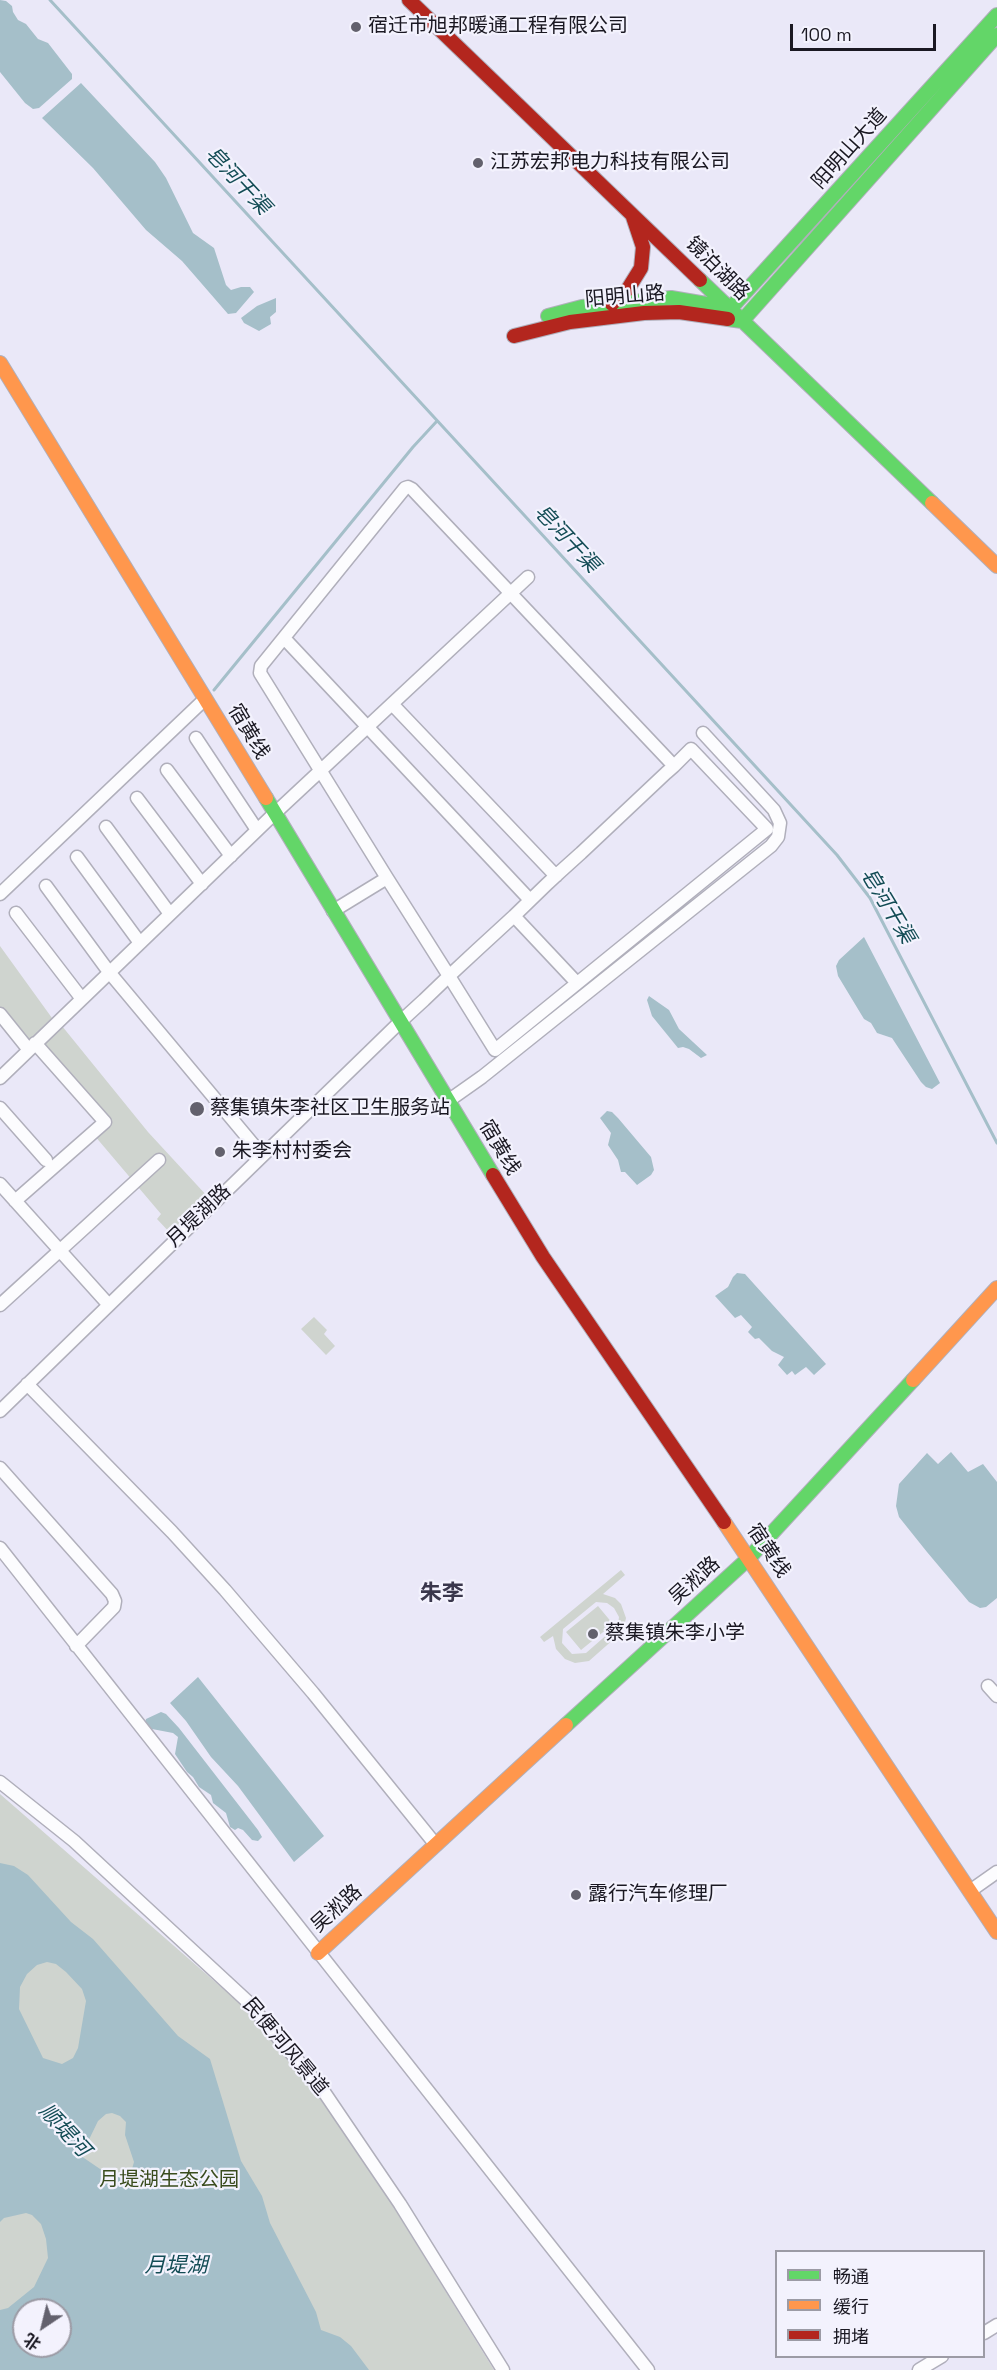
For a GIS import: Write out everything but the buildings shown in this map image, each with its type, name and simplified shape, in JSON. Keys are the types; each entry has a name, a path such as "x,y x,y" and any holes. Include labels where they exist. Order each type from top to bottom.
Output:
{"main road":[{"name":"镜泊湖路","path":"409,0 997,566"},
{"name":"阳明山大道","path":"730,309 997,15"},
{"name":"阳明山大道","path":"742,321 997,35"},
{"path":"612,304 628,289 641,268 643,248 632,213"},
{"name":"阳明山路","path":"730,309 671,298 582,307 510,331 644,313 679,312 742,321"},
{"name":"宿黄线","path":"0,363 553,1273 749,1558 997,1932"},
{"name":"吴淞路","path":"318,1953 749,1558 997,1288"}],"street":[{"path":"580,981 495,1050 260,673 261,666 408,487 674,766"},
{"path":"0,1078 257,830 528,577"},
{"path":"284,638 530,900"},
{"path":"0,894 206,699"},
{"path":"392,704 556,876"},
{"path":"448,1101 482,1077 771,846 780,832 780,823 774,810 703,733"},
{"path":"196,738 257,830"},
{"name":"月堤湖路","path":"0,1411 400,1022 691,749 767,829 580,981"},
{"path":"167,770 231,856"},
{"path":"137,798 202,884"},
{"path":"106,827 170,914"},
{"path":"77,857 140,943"},
{"path":"333,911 387,878"},
{"path":"46,886 109,972 262,1155"},
{"path":"16,913 82,999"},
{"path":"513,916 580,981 593,988"},
{"path":"0,1014 105,1122 15,1201"},
{"path":"0,1108 46,1160"},
{"path":"0,1305 159,1160"},
{"path":"0,1184 108,1304"},
{"path":"27,1384 156,1515 225,1590 313,1693 436,1845"},
{"path":"0,1468 115,1601 114,1607 76,1646"},
{"path":"0,1548 648,2370"},
{"path":"988,1686 997,1696"},
{"name":"民便河风景道","path":"0,1782 74,1841 247,2001 261,2017 322,2089 400,2204 503,2370"},
{"path":"970,1891 997,1872"},
{"path":"919,2370 939,2358"}],"green space":[{"path":"0,946 52,1018 28,1041 0,1007"},
{"path":"62,1026 148,1132 208,1197 171,1234 157,1219 161,1214 94,1135 108,1121 42,1043"},
{"path":"314,1317 327,1330 324,1334 335,1346 326,1355 301,1329"},
{"path":"621,1570 625,1575 603,1594 615,1598 621,1604 626,1618 623,1631 589,1661 575,1663 565,1659 556,1649 553,1636 544,1642 540,1637","holes":["596,1602 607,1603 614,1608 619,1617 618,1625 586,1653 572,1654 562,1643 563,1629"]},
{"path":"598,1606 613,1624 581,1650 566,1632"},
{"name":"月堤湖生态公园","path":"0,1794 244,2007 319,2097 385,2193 494,2370 0,2370"}],"water":[{"path":"0,0 12,6 18,20 26,24 38,39 48,43 72,74 72,79 39,108 33,109 25,103 0,72"},
{"path":"81,83 155,162 166,178 193,233 214,248 226,285 231,290 250,287 254,292 236,313 228,314 182,261 146,230 93,168 42,118"},
{"path":"276,298 276,312 270,317 271,324 259,331 244,323 241,318 257,306"},
{"path":"864,937 940,1083 932,1089 921,1082 892,1038 877,1033 871,1023 864,1019 838,976 836,966 839,960"},
{"path":"649,996 669,1010 679,1029 707,1055 701,1058 689,1049 678,1048 652,1016 647,1000"},
{"path":"607,1111 612,1112 618,1118 651,1157 654,1170 637,1185 625,1172 621,1172 618,1160 608,1145 611,1133 600,1118"},
{"path":"737,1273 745,1274 826,1364 814,1375 806,1367 795,1375 792,1371 787,1375 778,1365 784,1357 772,1351 759,1338 755,1339 748,1332 752,1327 741,1315 735,1318 715,1296 728,1287"},
{"path":"951,1452 968,1472 983,1464 997,1482 997,1598 986,1607 980,1608 969,1602 899,1517 896,1506 899,1484 927,1453 938,1464"},
{"path":"198,1677 324,1836 294,1862 238,1786 211,1757 186,1721 170,1703"},
{"path":"161,1712 166,1714 179,1728 258,1830 262,1837 258,1841 252,1840 243,1830 230,1827 226,1813 213,1803 211,1795 199,1787 187,1772 175,1754 178,1737 173,1733 152,1729 145,1723 146,1719"},
{"name":"月堤湖","path":"0,1863 14,1866 28,1875 71,1922 93,1939 178,2036 210,2059 241,2161 262,2196 270,2223 316,2312 321,2330 340,2337 351,2346 369,2370 0,2370 0,2310 12,2305 12,2358 72,2358 72,2298 20,2298 34,2287 48,2258 46,2239 41,2224 32,2215 26,2213 4,2218 0,2222","holes":["47,1962 56,1964 82,1989 86,2001 78,2048 73,2058 62,2064 43,2058 19,2009 20,1987 27,1974 37,1965","112,2113 120,2116 126,2122 125,2135 134,2162 127,2175 119,2176 103,2171 81,2156 98,2121 106,2114"]}],"waterway":[{"name":"皂河干渠","path":"50,0 837,855 870,898 997,1143"},
{"path":"214,690 413,447 437,421"}],"traffic: fast":[{"path":"730,309 997,15"},
{"path":"728,319 742,321 997,35"},
{"path":"700,280 932,503"},
{"path":"548,316 582,307 671,298 724,307"},
{"path":"266,798 493,1175"},
{"path":"566,1725 749,1558 913,1380"}],"traffic: slow":[{"path":"0,363 266,798"},
{"path":"932,503 997,566"},
{"path":"913,1380 997,1288"},
{"path":"724,1522 997,1932"},
{"path":"318,1953 566,1725"}],"traffic: jam":[{"path":"409,0 700,280"},
{"path":"612,304 628,289 641,268 643,247 633,217"},
{"path":"514,336 570,322 644,313 679,312 728,319"},
{"path":"493,1175 543,1257 724,1522"}],"place":[{"name":"宿迁市旭邦暖通工程有限公司","path":"356,27"},
{"name":"江苏宏邦电力科技有限公司","path":"478,163"},
{"name":"蔡集镇朱李社区卫生服务站","path":"197,1109"},
{"name":"朱李村村委会","path":"220,1152"},
{"name":"蔡集镇朱李小学","path":"593,1634"},
{"name":"露行汽车修理厂","path":"576,1895"}],"district":[{"name":"朱李","path":"442,1594"}],"water label":[{"name":"顺堤河","path":"64,2131"}]}
